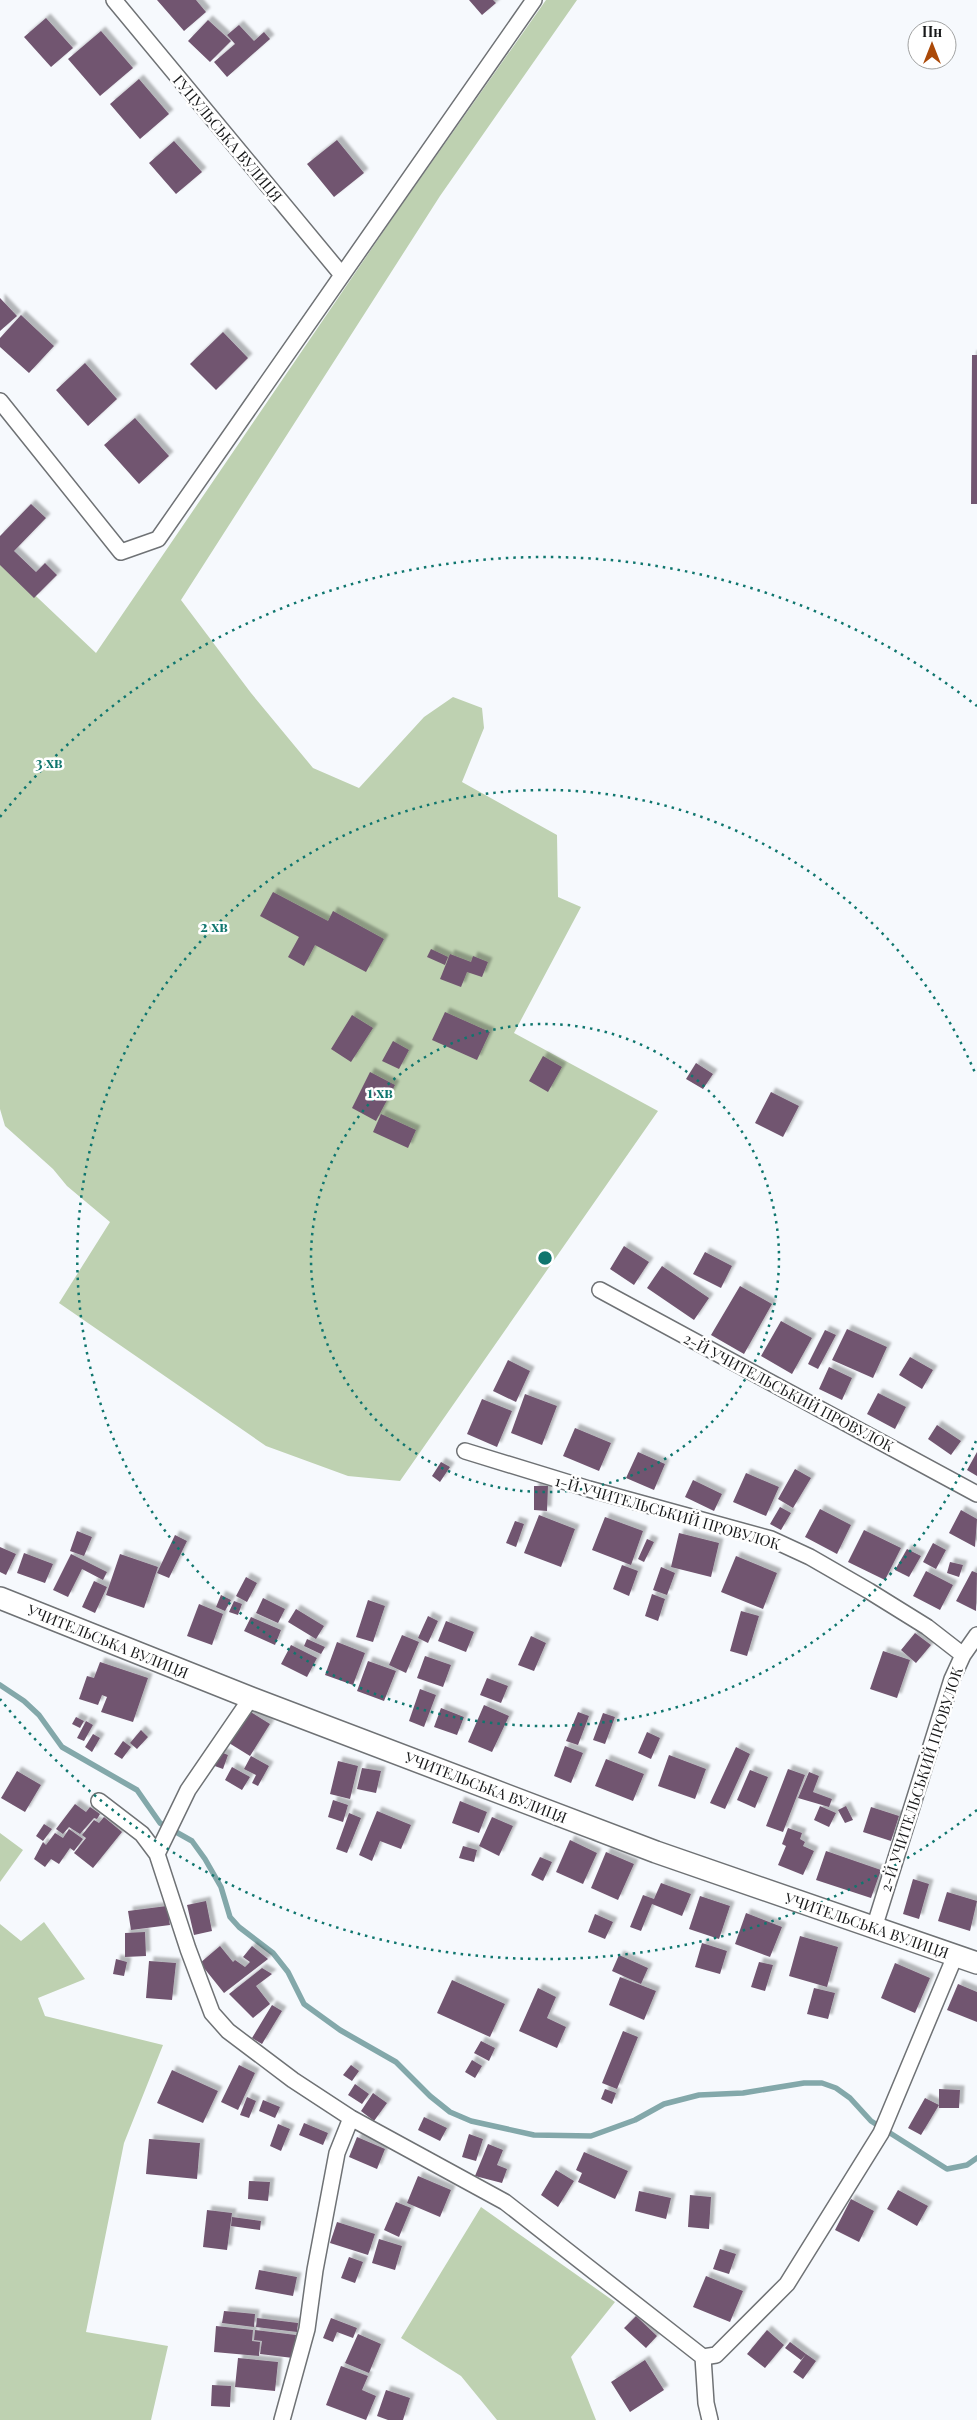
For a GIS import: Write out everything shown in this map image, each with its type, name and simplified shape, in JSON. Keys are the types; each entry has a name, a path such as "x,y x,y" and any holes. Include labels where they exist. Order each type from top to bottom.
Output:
{"main road":[{"name":"УЧИТЕЛЬСЬКА ВУЛИЦЯ","path":"0,1598 251,1698 656,1852 977,1963"}],"street":[{"name":"ГУЦУЛЬСЬКА ВУЛИЦЯ","path":"114,0 342,275"},
{"path":"0,401 120,552 158,539 534,0"},
{"name":"2-Й УЧИТЕЛЬСЬКИЙ ПРОВУЛОК","path":"600,1290 977,1494"},
{"name":"1-Й УЧИТЕЛЬСЬКИЙ ПРОВУЛОК","path":"465,1451 589,1489 771,1539 810,1557 885,1601 927,1627 963,1655"},
{"name":"2-Й УЧИТЕЛЬСЬКИЙ ПРОВУЛОК","path":"874,1928 952,1679 963,1655 977,1635"},
{"path":"157,1854 188,1790 251,1698"},
{"path":"99,1801 142,1834 157,1854 188,1950 212,2012 228,2031 293,2080 351,2118 505,2202 703,2357 716,2355 786,2284 883,2128 956,1956"},
{"path":"282,2420 307,2329 315,2270 337,2153 351,2118"},
{"path":"703,2357 706,2403 710,2420"}],"green space":[{"path":"546,0 577,0 440,196 181,600 251,693 313,768 359,788 424,717 453,697 482,708 484,728 462,782 557,835 558,897 581,907 514,1033 658,1111 400,1481 348,1476 266,1446 59,1303 110,1222 67,1186 53,1169 5,1126 0,1109 0,562 96,653 396,213"},
{"path":"0,1833 23,1850 0,1882"},
{"path":"44,1922 85,1979 38,1998 45,2016 163,2045 124,2143 86,2332 168,2346 151,2420 0,2420 0,1924 21,1941"},
{"path":"481,2207 615,2302 571,2357 596,2420 497,2420 461,2376 401,2338"}],"building":[{"path":"157,0 196,0 206,12 184,31"},
{"path":"469,0 493,0 496,3 482,15"},
{"path":"46,18 73,48 51,67 24,37"},
{"path":"208,20 231,41 210,62 188,41"},
{"path":"239,25 254,41 264,32 270,39 227,77 214,62 235,44 227,35"},
{"path":"101,31 133,68 100,96 68,59"},
{"path":"139,79 169,114 140,139 110,104"},
{"path":"337,140 364,173 334,197 307,164"},
{"path":"174,141 202,172 176,194 149,163"},
{"path":"0,298 17,316 0,331"},
{"path":"21,315 54,346 29,373 0,347 0,338"},
{"path":"223,332 248,358 216,390 190,364"},
{"path":"972,355 977,355 977,504 971,504"},
{"path":"85,363 117,399 88,426 56,390"},
{"path":"135,418 169,456 139,484 104,445"},
{"path":"31,504 46,518 14,551 36,572 45,563 57,575 34,598 0,565 0,536"},
{"path":"273,892 328,921 333,911 384,939 366,972 315,945 304,966 288,957 299,937 260,916"},
{"path":"431,949 448,957 445,965 427,957"},
{"path":"450,954 471,962 473,956 488,962 482,977 467,972 461,987 440,979"},
{"path":"445,1012 490,1032 477,1060 432,1040"},
{"path":"352,1015 373,1028 351,1062 331,1049"},
{"path":"393,1041 409,1050 399,1069 382,1061"},
{"path":"543,1056 562,1067 548,1092 529,1081"},
{"path":"696,1063 713,1074 703,1089 686,1079"},
{"path":"370,1072 395,1085 376,1121 352,1108"},
{"path":"771,1092 799,1106 783,1137 755,1123"},
{"path":"381,1114 416,1130 408,1148 373,1132"},
{"path":"624,1246 649,1262 634,1285 610,1269"},
{"path":"705,1252 732,1266 721,1288 693,1274"},
{"path":"662,1266 709,1298 694,1320 647,1288"},
{"path":"740,1286 772,1304 744,1354 711,1335"},
{"path":"781,1321 812,1338 792,1374 761,1356"},
{"path":"847,1329 887,1347 873,1378 832,1360"},
{"path":"825,1330 836,1335 818,1369 808,1364"},
{"path":"910,1357 933,1370 922,1389 899,1375"},
{"path":"508,1360 530,1371 516,1402 493,1391"},
{"path":"829,1367 852,1378 842,1400 819,1389"},
{"path":"878,1393 906,1407 895,1429 867,1414"},
{"path":"525,1394 557,1406 542,1445 511,1433"},
{"path":"482,1399 512,1411 497,1447 467,1434"},
{"path":"937,1425 961,1441 951,1455 928,1439"},
{"path":"575,1428 611,1443 599,1471 563,1456"},
{"path":"638,1452 665,1464 654,1490 626,1478"},
{"path":"977,1452 977,1476 967,1470"},
{"path":"441,1462 450,1467 440,1482 432,1476"},
{"path":"795,1469 811,1478 793,1508 778,1499"},
{"path":"746,1473 779,1487 766,1516 733,1502"},
{"path":"693,1480 722,1494 714,1511 685,1497"},
{"path":"534,1486 548,1486 547,1511 534,1510"},
{"path":"780,1507 791,1513 781,1530 770,1524"},
{"path":"820,1509 851,1525 837,1554 805,1537"},
{"path":"961,1510 977,1519 975,1547 949,1533"},
{"path":"539,1515 575,1529 561,1567 524,1553"},
{"path":"605,1517 643,1531 631,1565 592,1550"},
{"path":"515,1521 524,1524 516,1547 506,1543"},
{"path":"864,1530 901,1548 885,1580 848,1562"},
{"path":"77,1531 92,1537 84,1556 70,1551"},
{"path":"679,1533 719,1543 711,1577 671,1567"},
{"path":"175,1535 187,1541 169,1578 157,1573"},
{"path":"647,1539 654,1542 644,1562 638,1559"},
{"path":"933,1543 946,1550 936,1569 923,1562"},
{"path":"0,1547 16,1554 6,1575 0,1572"},
{"path":"907,1549 921,1556 909,1577 895,1570"},
{"path":"24,1553 53,1564 45,1583 17,1573"},
{"path":"71,1554 107,1572 103,1580 82,1569 68,1597 53,1590"},
{"path":"120,1554 158,1567 144,1608 106,1595"},
{"path":"736,1556 777,1573 763,1609 721,1592"},
{"path":"950,1562 963,1565 959,1577 947,1573"},
{"path":"622,1565 638,1571 629,1596 613,1589"},
{"path":"661,1567 675,1573 667,1595 653,1590"},
{"path":"926,1571 953,1585 940,1610 913,1596"},
{"path":"972,1571 977,1573 976,1611 956,1601"},
{"path":"246,1577 257,1583 247,1602 236,1596"},
{"path":"94,1581 107,1587 95,1613 82,1607"},
{"path":"652,1594 665,1599 658,1621 645,1616"},
{"path":"221,1595 231,1600 225,1611 216,1607"},
{"path":"263,1598 285,1609 278,1623 256,1613"},
{"path":"368,1600 385,1606 373,1642 356,1637"},
{"path":"234,1601 242,1604 238,1615 229,1612"},
{"path":"199,1604 223,1614 212,1645 187,1636"},
{"path":"296,1609 324,1626 316,1639 288,1622"},
{"path":"741,1611 759,1616 747,1656 730,1651"},
{"path":"428,1616 438,1621 428,1643 418,1638"},
{"path":"251,1617 281,1630 275,1645 244,1631"},
{"path":"446,1621 474,1632 466,1652 438,1641"},
{"path":"915,1633 931,1645 916,1663 901,1650"},
{"path":"402,1635 419,1642 406,1673 389,1665"},
{"path":"531,1636 546,1643 534,1671 518,1665"},
{"path":"307,1639 325,1647 321,1654 304,1646"},
{"path":"337,1642 365,1653 353,1685 325,1675"},
{"path":"291,1645 317,1658 307,1677 281,1664"},
{"path":"883,1651 910,1660 897,1698 870,1689"},
{"path":"425,1656 451,1665 443,1687 417,1678"},
{"path":"368,1661 396,1671 384,1701 357,1691"},
{"path":"100,1662 148,1678 133,1722 101,1712 107,1697 102,1695 98,1705 79,1699 87,1676 94,1678"},
{"path":"487,1678 508,1686 501,1703 480,1695"},
{"path":"420,1689 436,1695 424,1727 409,1721"},
{"path":"484,1705 509,1716 492,1752 468,1742"},
{"path":"441,1708 464,1717 457,1735 434,1727"},
{"path":"249,1711 270,1724 250,1756 229,1743"},
{"path":"578,1712 589,1716 578,1745 566,1741"},
{"path":"603,1713 615,1717 605,1744 593,1740"},
{"path":"76,1717 84,1721 80,1728 72,1724"},
{"path":"86,1721 93,1725 84,1741 77,1738"},
{"path":"141,1730 148,1737 137,1749 130,1743"},
{"path":"647,1732 660,1738 651,1759 638,1753"},
{"path":"93,1734 100,1738 92,1752 85,1747"},
{"path":"123,1741 131,1747 122,1759 114,1754"},
{"path":"565,1746 583,1753 571,1783 554,1776"},
{"path":"736,1747 750,1754 725,1809 710,1803"},
{"path":"218,1751 228,1755 223,1769 212,1765"},
{"path":"669,1755 706,1769 695,1799 658,1786"},
{"path":"251,1756 269,1766 258,1786 252,1783 256,1775 244,1769"},
{"path":"606,1759 644,1774 633,1801 595,1786"},
{"path":"338,1761 358,1766 350,1799 330,1794"},
{"path":"232,1767 250,1777 242,1790 225,1780"},
{"path":"362,1768 381,1771 376,1793 357,1789"},
{"path":"788,1769 805,1775 783,1832 766,1826"},
{"path":"750,1770 768,1777 755,1808 737,1800"},
{"path":"17,1771 41,1785 25,1812 1,1798"},
{"path":"809,1772 819,1776 813,1792 832,1799 829,1807 798,1798"},
{"path":"333,1800 348,1805 343,1822 328,1817"},
{"path":"460,1801 487,1812 479,1833 452,1823"},
{"path":"75,1804 86,1812 90,1807 100,1814 80,1834 69,1827 63,1834 56,1829"},
{"path":"820,1806 836,1813 829,1827 814,1820"},
{"path":"846,1806 853,1820 845,1823 838,1810"},
{"path":"871,1807 899,1816 891,1841 863,1832"},
{"path":"377,1811 411,1825 401,1849 380,1841 372,1861 359,1855"},
{"path":"349,1813 361,1818 347,1853 336,1849"},
{"path":"104,1817 122,1832 93,1868 74,1853 86,1838 82,1835 94,1820 99,1823"},
{"path":"492,1817 513,1826 499,1856 479,1846"},
{"path":"44,1824 52,1829 43,1841 36,1836"},
{"path":"788,1828 802,1833 800,1839 805,1842 803,1846 814,1851 803,1875 778,1865 786,1846 782,1844"},
{"path":"69,1829 83,1839 74,1851 70,1848 59,1864 51,1859 45,1867 34,1859 43,1842 46,1845 55,1833 63,1838"},
{"path":"570,1840 597,1853 583,1884 556,1872"},
{"path":"463,1846 477,1850 474,1862 459,1858"},
{"path":"826,1851 881,1870 871,1898 816,1880"},
{"path":"606,1852 634,1864 618,1900 591,1888"},
{"path":"540,1857 552,1862 543,1881 531,1875"},
{"path":"913,1879 929,1884 919,1919 903,1914"},
{"path":"661,1883 691,1894 682,1916 652,1904 641,1931 630,1927 643,1895 654,1899"},
{"path":"947,1892 977,1901 970,1931 938,1921"},
{"path":"700,1896 730,1906 719,1939 689,1929"},
{"path":"206,1901 212,1931 194,1935 187,1905"},
{"path":"167,1906 170,1925 131,1930 128,1911"},
{"path":"746,1913 782,1927 770,1957 735,1944"},
{"path":"595,1914 613,1922 605,1939 588,1932"},
{"path":"145,1932 146,1956 125,1957 125,1933"},
{"path":"800,1936 838,1947 827,1987 789,1976"},
{"path":"702,1943 727,1951 720,1974 695,1967"},
{"path":"220,1946 233,1962 235,1960 245,1967 250,1962 243,1957 252,1946 268,1959 224,1993 200,1963"},
{"path":"619,1955 648,1968 641,1984 612,1971"},
{"path":"116,1959 127,1962 124,1976 113,1974"},
{"path":"149,1961 176,1963 172,2000 146,1998"},
{"path":"759,1962 773,1965 765,1991 751,1987"},
{"path":"895,1963 930,1978 915,2013 881,1998"},
{"path":"262,1968 272,1974 256,1986 270,2004 253,2018 229,1994"},
{"path":"620,1977 656,1991 644,2020 609,2005"},
{"path":"452,1980 505,2004 490,2037 437,2013"},
{"path":"958,1984 977,1992 977,2022 947,2010"},
{"path":"538,1988 556,1997 547,2018 566,2027 557,2048 519,2031"},
{"path":"814,1988 835,1993 828,2019 807,2014"},
{"path":"272,2005 282,2011 262,2044 252,2038"},
{"path":"623,2031 638,2037 617,2089 602,2083"},
{"path":"481,2041 495,2048 489,2061 474,2053"},
{"path":"472,2060 482,2066 475,2078 465,2072"},
{"path":"239,2065 255,2073 238,2110 221,2102"},
{"path":"351,2065 359,2071 352,2081 343,2075"},
{"path":"172,2070 218,2091 203,2123 157,2103"},
{"path":"355,2084 369,2094 362,2104 348,2095"},
{"path":"605,2089 616,2093 612,2104 601,2099"},
{"path":"939,2089 960,2090 959,2108 939,2108"},
{"path":"373,2093 387,2103 374,2121 361,2111"},
{"path":"247,2097 256,2101 249,2118 240,2115"},
{"path":"925,2098 939,2105 921,2135 908,2128"},
{"path":"263,2100 280,2107 275,2118 259,2111"},
{"path":"424,2117 447,2128 440,2141 418,2130"},
{"path":"304,2123 328,2133 323,2145 299,2135"},
{"path":"278,2124 290,2129 281,2151 270,2146"},
{"path":"469,2134 483,2139 476,2161 462,2157"},
{"path":"357,2137 385,2149 377,2169 349,2157"},
{"path":"149,2139 200,2143 197,2179 146,2174"},
{"path":"488,2144 503,2150 497,2165 507,2169 502,2183 475,2176"},
{"path":"584,2152 628,2171 615,2199 578,2182 582,2173 576,2170"},
{"path":"556,2170 574,2181 558,2207 541,2195"},
{"path":"418,2176 451,2190 440,2217 407,2203"},
{"path":"249,2181 270,2182 268,2201 248,2199"},
{"path":"898,2190 928,2206 917,2226 887,2209"},
{"path":"639,2191 671,2198 666,2219 635,2211"},
{"path":"690,2195 711,2197 709,2229 688,2227"},
{"path":"851,2199 874,2211 859,2242 835,2230"},
{"path":"396,2202 411,2208 399,2237 384,2230"},
{"path":"207,2210 232,2213 227,2250 203,2247"},
{"path":"232,2217 261,2221 260,2230 231,2226"},
{"path":"337,2222 375,2234 368,2255 330,2243"},
{"path":"379,2239 402,2246 395,2270 372,2263"},
{"path":"720,2249 736,2254 729,2274 713,2269"},
{"path":"349,2257 363,2262 355,2283 341,2278"},
{"path":"259,2270 297,2277 293,2296 255,2289"},
{"path":"706,2276 743,2291 730,2322 693,2307"},
{"path":"224,2311 255,2314 254,2327 222,2323"},
{"path":"636,2316 657,2336 646,2348 624,2328"},
{"path":"257,2318 298,2323 297,2332 256,2327"},
{"path":"331,2318 357,2328 353,2338 337,2332 333,2342 323,2338"},
{"path":"216,2326 253,2330 252,2341 260,2342 259,2356 214,2352"},
{"path":"255,2330 296,2335 293,2358 260,2354 262,2341 254,2340"},
{"path":"767,2330 784,2345 765,2368 747,2354"},
{"path":"358,2334 381,2344 369,2373 345,2363"},
{"path":"790,2342 806,2354 801,2360 785,2348"},
{"path":"806,2354 816,2361 803,2379 793,2372"},
{"path":"238,2358 278,2362 275,2391 235,2387"},
{"path":"645,2360 664,2390 630,2412 611,2382"},
{"path":"341,2366 368,2376 362,2390 376,2396 366,2420 326,2405"},
{"path":"212,2385 231,2386 230,2407 211,2406"},
{"path":"386,2390 410,2398 403,2420 388,2420 377,2416"}],"waterway":[{"path":"0,1685 24,1701 39,1715 62,1747 137,1790 160,1823 192,1841 221,1887 230,1917 239,1927 273,1953 288,1972 304,2004 340,2030 396,2062 430,2096 450,2112 471,2121 534,2135 591,2136 635,2120 664,2104 699,2095 743,2093 804,2083 822,2083 836,2088 850,2098 871,2121 947,2169 967,2165 977,2158"}]}
